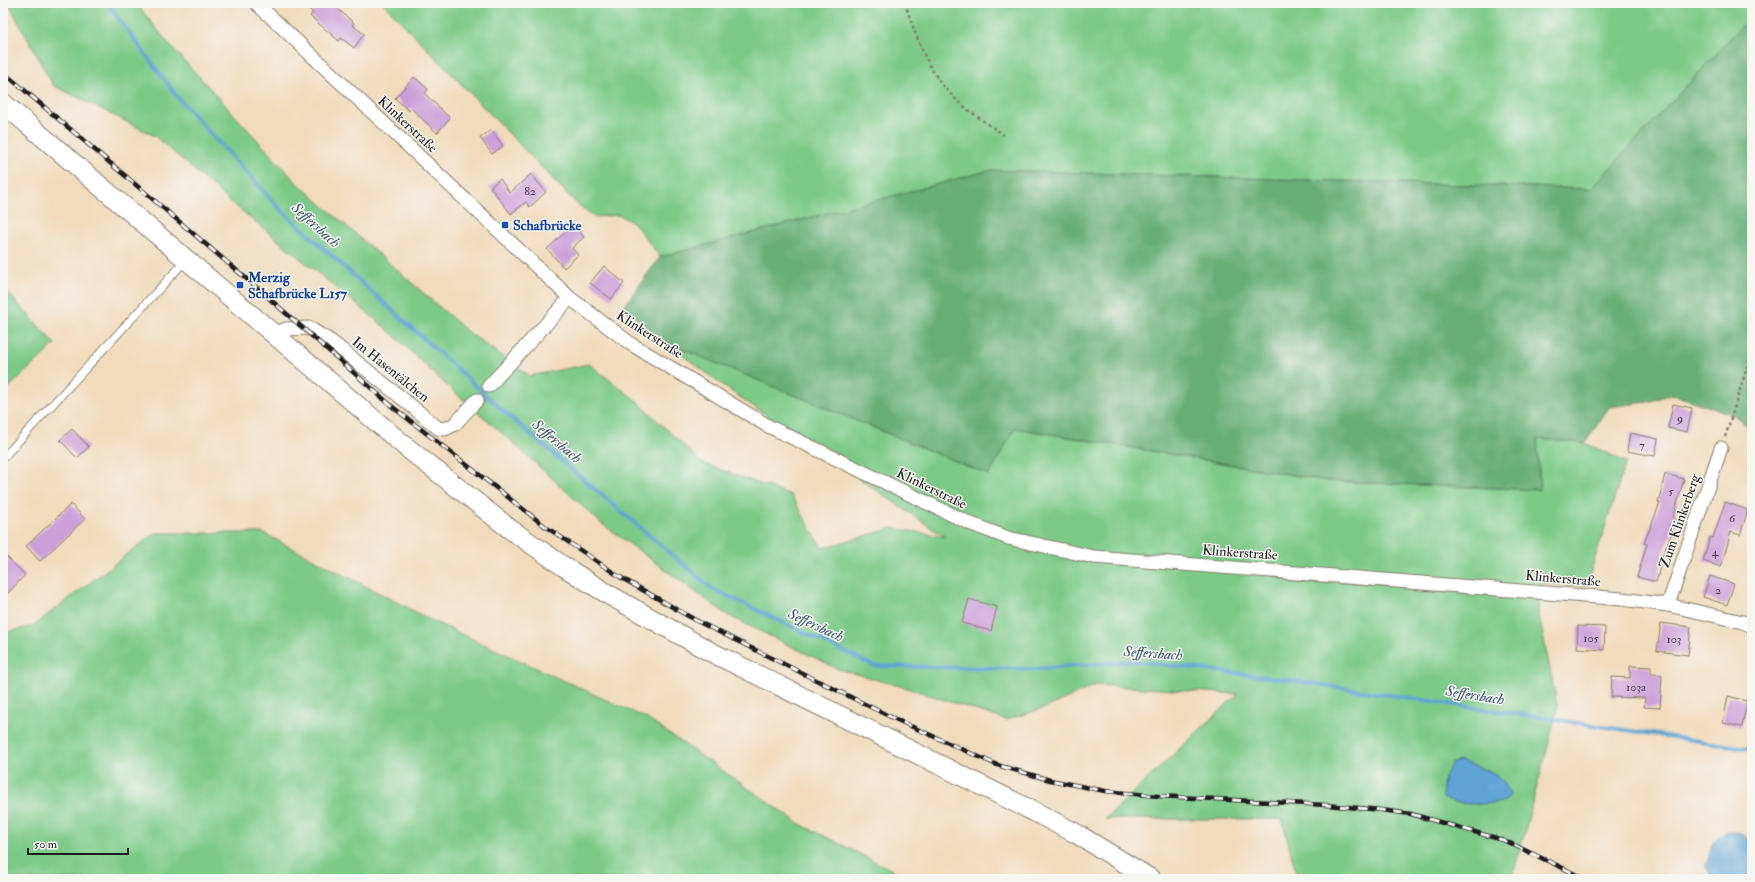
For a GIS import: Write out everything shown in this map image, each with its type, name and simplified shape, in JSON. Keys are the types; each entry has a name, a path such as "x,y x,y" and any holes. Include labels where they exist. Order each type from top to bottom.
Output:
{"main road":[{"path":"3,103 365,413 464,495 557,562 611,596 709,651 1035,812 1077,834 1151,879"}],"street":[{"name":"Klinkerstraße","path":"256,3 570,298 632,344 768,426 969,523 1008,538 1094,557 1622,599 1668,606 1743,622 1752,626"},
{"path":"489,386 570,298"},
{"name":"Im Hasentälchen","path":"274,334 286,329 309,328 332,342 438,428 445,429 455,424 477,400"},
{"name":"Zum Klinkerberg","path":"1668,606 1721,448"}],"lane":[{"path":"3,458 186,260"}],"path":[{"path":"905,3 922,52 946,89 970,111 1004,135"},
{"path":"1721,448 1752,352"}],"green space":[{"path":"8,3 136,3 168,43 296,182 468,332 530,376 589,364 637,401 702,463 791,495 822,548 893,528 945,537 725,387 667,343 989,475 1015,428 1328,481 1540,490 1537,439 1585,443 1626,462 1586,586 1541,583 1538,611 1558,708 1512,879 1298,879 1282,819 1105,819 1238,694 1096,685 1045,708 1006,720 914,690 838,669 729,616 601,523 509,439 443,382 386,328 226,198 155,136 53,85"},
{"path":"383,3 1752,3 1752,15 1591,189 991,170 660,257 635,224 619,215 595,217 578,205"},
{"path":"1752,15 1752,430 1734,415 1671,394 1648,402 1609,407 1585,443 1537,439 1540,490 1328,481 1015,428 989,475 667,343 623,307 660,257 991,170 1591,189"},
{"path":"3,287 55,344 3,393"},
{"path":"155,533 263,533 435,622 646,718 800,824 910,879 3,879 3,633 33,626"}],"water":[{"path":"1460,761 1490,772 1496,776 1502,781 1510,795 1504,802 1481,804 1458,803 1443,798 1443,784 1447,772 1452,763"},
{"path":"1728,830 1743,835 1752,842 1752,879 1713,879 1706,867 1712,844"}],"building":[{"path":"303,3 331,3 354,23 352,25 364,34 354,48 341,38 339,41 310,16 313,13"},
{"path":"414,77 428,89 425,94 450,118 437,133 411,108 409,111 395,98"},
{"path":"491,130 503,146 492,154 480,138"},
{"path":"531,174 546,192 530,207 526,202 511,214 490,187 500,179 510,193"},
{"path":"573,225 584,237 572,248 578,255 564,268 547,249"},
{"path":"604,266 624,283 611,299 590,283"},
{"path":"1673,404 1692,408 1687,432 1668,428"},
{"path":"72,429 89,447 77,458 60,440"},
{"path":"1630,433 1658,439 1655,456 1627,451"},
{"path":"1665,474 1684,479 1673,518 1677,520 1662,557 1656,582 1637,577 1647,544 1644,543 1660,503 1658,503"},
{"path":"1725,502 1748,510 1740,535 1731,532 1721,567 1703,561 1710,537 1713,538"},
{"path":"71,504 85,519 40,561 26,546"},
{"path":"3,553 25,575 3,598"},
{"path":"1710,576 1734,584 1727,605 1703,597"},
{"path":"969,599 997,607 991,631 962,623"},
{"path":"1661,623 1691,627 1688,655 1657,651"},
{"path":"1578,626 1605,627 1604,650 1577,648"},
{"path":"1630,666 1651,667 1651,674 1662,675 1660,708 1644,707 1645,698 1611,697 1612,677 1630,678"},
{"path":"1728,696 1747,701 1742,727 1723,723"}],"waterway":[{"name":"Seffersbach","path":"107,3 179,99 280,209 508,415 711,588 874,666 1036,669 1133,661 1283,679 1752,749"}],"railway":[{"path":"3,72 255,286 394,408 546,527 620,577 697,621 895,719 997,765 1050,780 1105,791 1158,796 1326,805 1411,814 1503,840 1584,879"}],"place":[{"name":"Schafbrücke","path":"505,225"},
{"name":"Merzig Schafbrücke L157","path":"240,285"}]}
